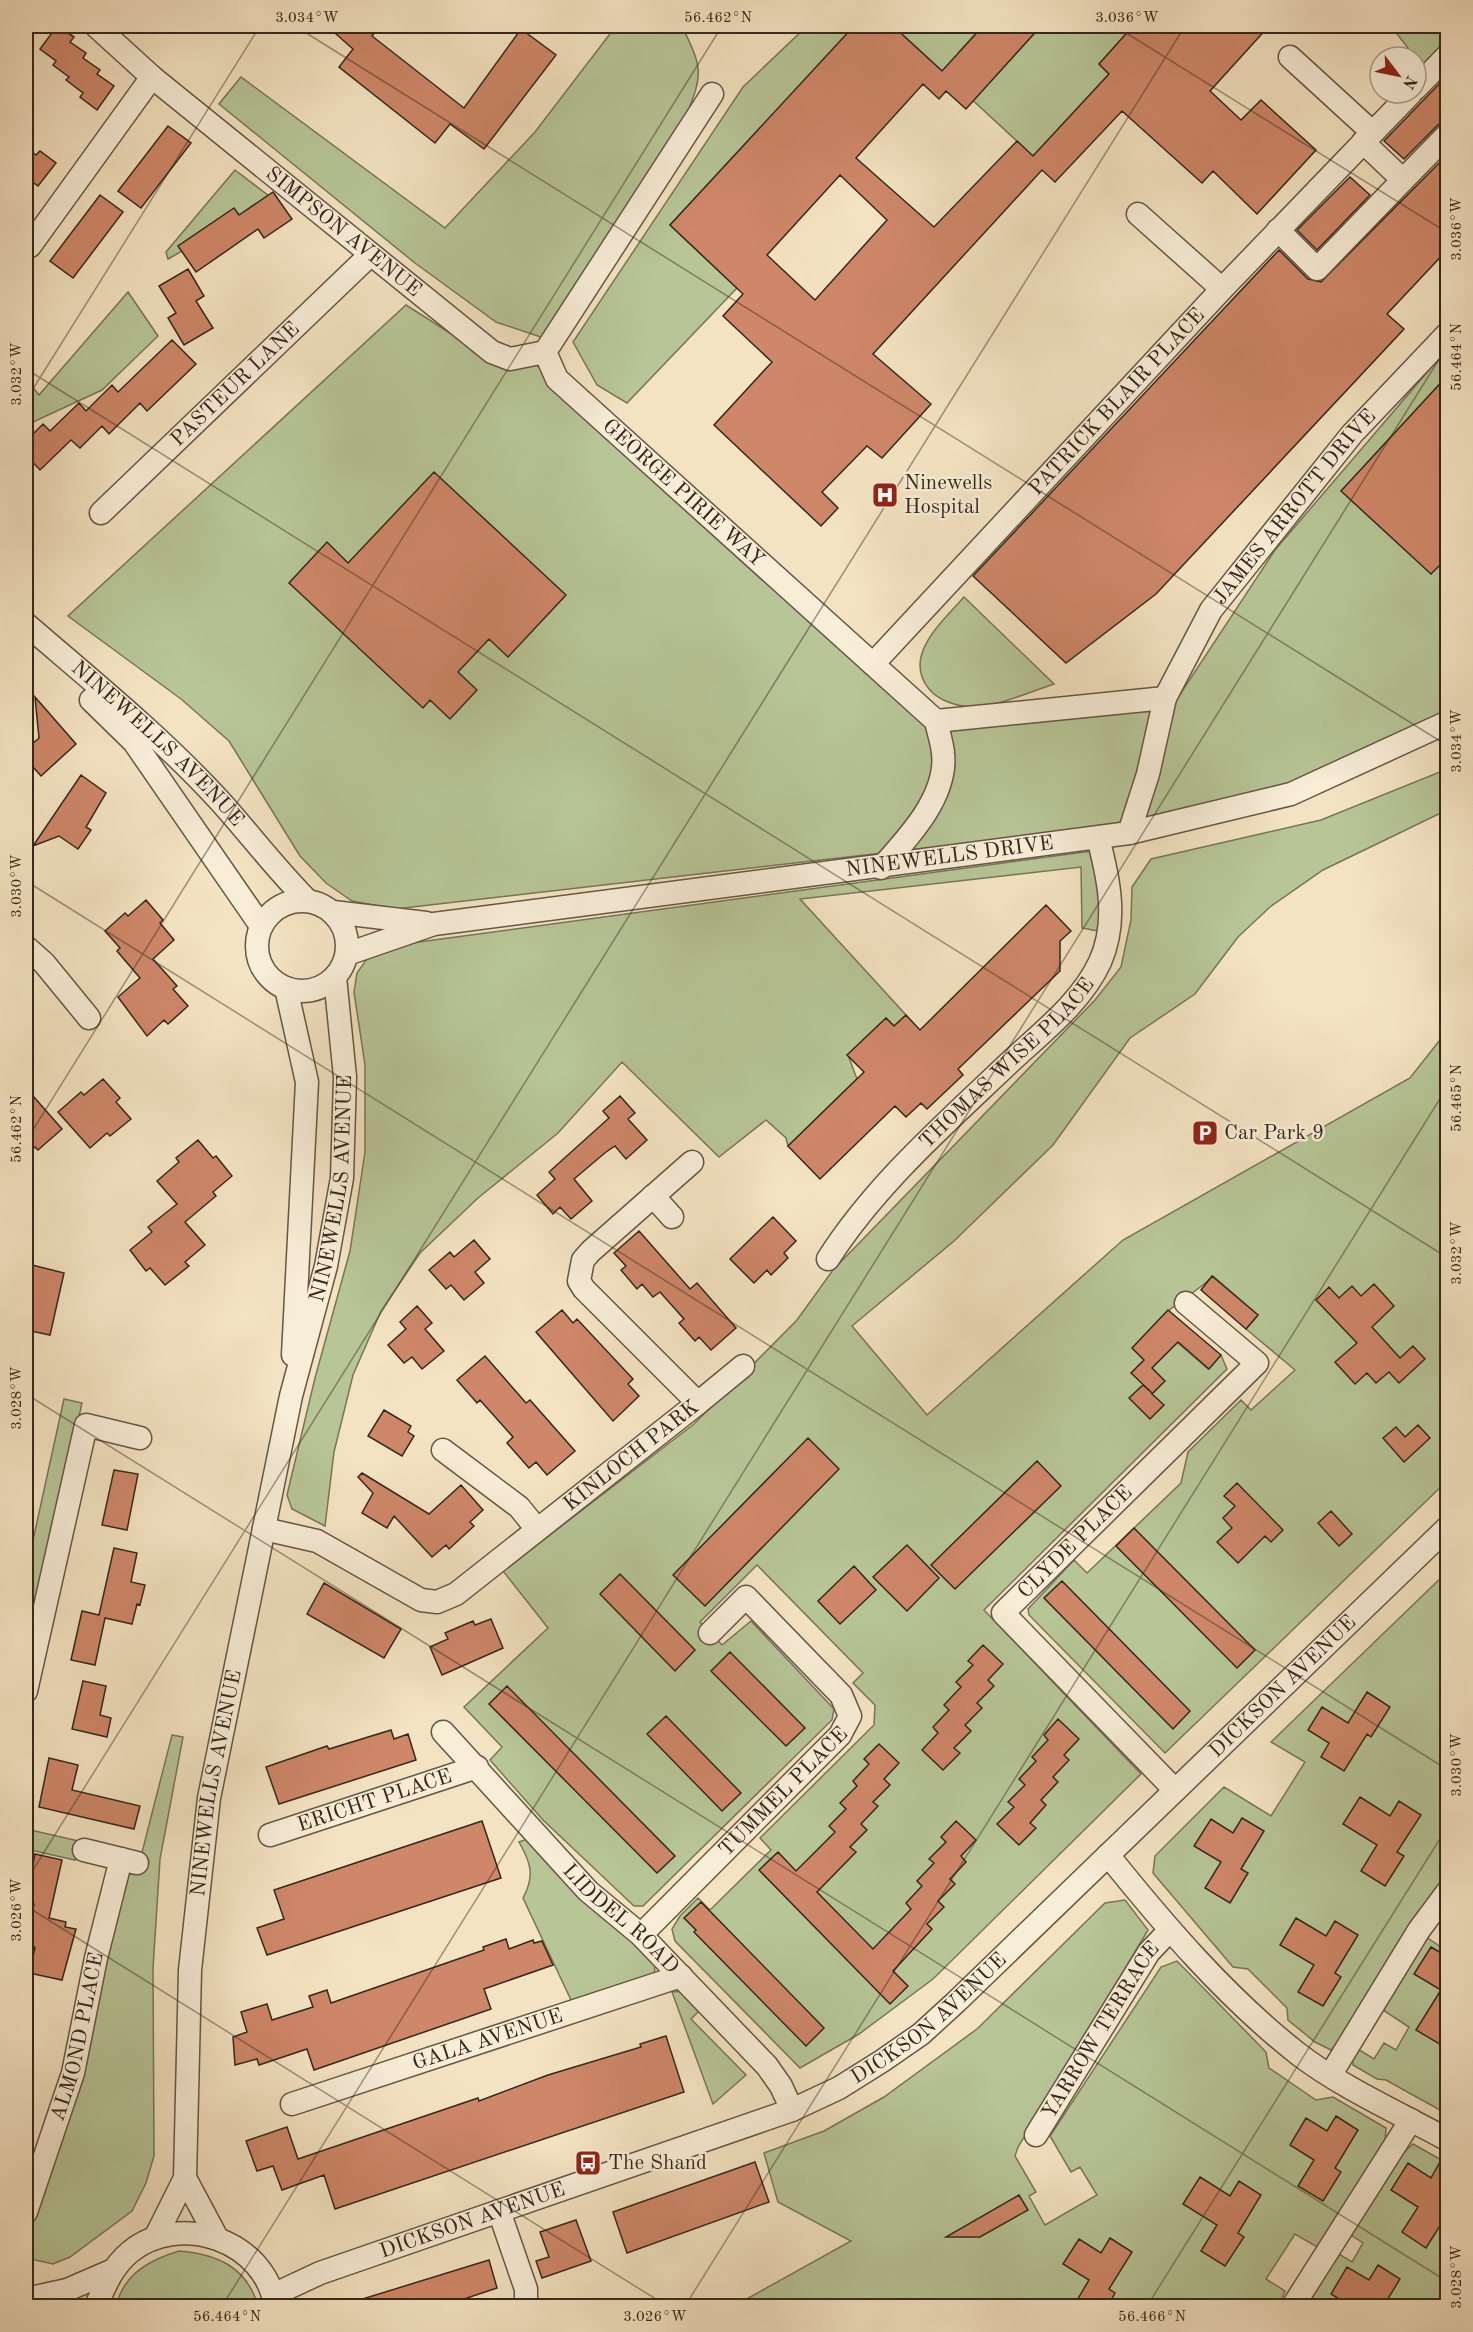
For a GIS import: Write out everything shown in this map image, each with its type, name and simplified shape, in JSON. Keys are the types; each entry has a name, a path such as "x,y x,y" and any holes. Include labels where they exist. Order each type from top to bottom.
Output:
{"street":[{"name":"SIMPSON AVENUE","path":"96,26 152,77 492,352 510,359 545,352"},
{"path":"1428,76 1448,55"},
{"path":"1290,57 1368,137 1403,180"},
{"path":"28,245 152,77"},
{"path":"545,352 712,94"},
{"name":"PATRICK BLAIR PLACE","path":"873,664 1222,289 1399,105"},
{"path":"1278,230 1317,269 1448,134"},
{"path":"1138,214 1222,289"},
{"name":"PASTEUR LANE","path":"100,513 370,255"},
{"name":"JAMES ARROTT DRIVE","path":"1129,833 1149,774 1165,698 1211,610 1352,434 1448,333"},
{"name":"GEORGE PIRIE WAY","path":"545,352 557,379 936,721"},
{"name":"NINEWELLS AVENUE","path":"26,624 150,733 212,793 273,866 307,900 321,904 333,912"},
{"name":"NINEWELLS AVENUE","path":"26,636 134,742 261,926"},
{"path":"881,867 928,810 940,778 944,754 936,721 1165,698"},
{"name":"NINEWELLS DRIVE","path":"347,954 434,924 1129,833 1291,794 1448,722"},
{"name":"THOMAS WISE PLACE","path":"828,1259 843,1234 906,1161 1073,1002 1100,962 1110,923 1110,881 1098,838"},
{"path":"307,900 280,906 268,914 257,938 260,963 275,982 286,988 312,990 335,977 343,967 347,954 347,939 342,924 333,912"},
{"name":"NINEWELLS DRIVE","path":"333,912 434,924"},
{"path":"26,947 44,963 89,1018"},
{"name":"NINEWELLS AVENUE","path":"155,2238 185,2178 190,1970 209,1798 291,1396 327,1266 342,1178 345,1077 335,977"},
{"name":"NINEWELLS AVENUE","path":"286,988 307,1082 291,1396"},
{"name":"KINLOCH PARK","path":"264,1528 317,1540 421,1600 437,1602 456,1594 536,1528 698,1403 584,1289 579,1281 583,1260 692,1162"},
{"path":"652,1196 672,1217"},
{"name":"CLYDE PLACE","path":"1175,1790 1003,1613 1257,1363 1186,1303"},
{"path":"698,1403 743,1366"},
{"path":"26,1691 86,1425 140,1437"},
{"path":"443,1450 519,1508 536,1528"},
{"name":"DICKSON AVENUE","path":"274,2301 320,2273 792,2110 839,2088 921,2034 1448,1527"},
{"name":"TUMMEL PLACE","path":"641,1935 840,1734 850,1716 841,1695 746,1598 710,1633"},
{"name":"LIDDEL ROAD","path":"443,1732 588,1891 641,1935 767,2066 781,2086 792,2110"},
{"name":"ERICHT PLACE","path":"270,1835 477,1767"},
{"name":"ALMOND PLACE","path":"26,2212 73,2073 96,1958 129,1861 84,1850"},
{"name":"YARROW TERRACE","path":"1108,1855 1170,1930 1299,2054 1448,2140"},
{"path":"1331,2074 1419,1930 1448,1891"},
{"name":"YARROW TERRACE","path":"1036,2136 1149,1952 1170,1930"},
{"name":"GALA AVENUE","path":"292,2104 681,1976"},
{"path":"1293,2307 1411,2120"},
{"name":"NINEWELLS AVENUE","path":"185,2178 217,2238"},
{"path":"500,2211 526,2289 526,2307"},
{"path":"26,2300 67,2290 111,2271 131,2251 155,2238 186,2232 217,2238 242,2251 261,2270 274,2301"},
{"path":"96,2307 111,2271"}],"green space":[{"path":"616,26 682,26 697,61 696,89 686,116 541,337 496,322 415,263 219,104 241,77 445,228 535,132"},
{"path":"807,26 854,26 670,225 737,288 627,403 597,385 573,342 743,87"},
{"path":"893,26 983,26 959,52 949,77"},
{"path":"1041,26 1133,26 1099,64 1109,74 1033,156 954,83 991,81"},
{"path":"1391,26 1444,26 1439,48 1428,60 1428,45 1406,45"},
{"path":"235,170 273,199 168,259 166,252"},
{"path":"128,292 158,336 102,390 35,421 26,430 26,379 39,395"},
{"path":"406,305 497,363 533,362 872,670 928,728 1179,696 1275,550 1447,349 1447,715 1287,789 1117,826 395,909 352,901 326,883 300,856 229,741 181,699 68,616"},
{"path":"964,597 1054,684 983,707 956,704 943,700 933,693 922,677 920,664 922,652 936,628"},
{"path":"1447,769 1447,810 1323,870 1270,907 1238,937 1195,994 1130,1038 1053,1145 954,1241 852,1326 927,1415 1123,1240 1410,1078 1447,1031 1447,1481 1165,1753 1029,1615 1028,1609 1074,1560 1087,1573 1181,1483 1188,1452 1241,1400 1251,1410 1295,1370 1246,1329 1258,1315 1213,1276 1162,1317 1156,1324 1208,1369 1221,1355 1227,1369 984,1610 1141,1774 933,1979 859,2034 800,2068 675,1941 672,1929 680,1916 698,1898 710,1910 771,1850 760,1838 874,1725 875,1705 853,1683 863,1673 757,1565 700,1622 722,1645 751,1621 834,1709 832,1720 643,1906 634,1906 543,1820 490,1760 502,1747 464,1707 548,1628 503,1571 694,1424 797,1320 833,1270 1095,1000 1121,967 1131,920 1132,887 1151,859 1321,820"},
{"path":"1092,851 1101,882 1098,931 1082,928 1081,867 800,899 906,1015 894,1026 886,1018 848,1055 857,1079 788,1146 786,1138 766,1120 719,1157 622,1062 558,1133 478,1198 420,1253 381,1311 353,1375 334,1452 325,1526 292,1509 287,1495 315,1378 350,1251 365,1152 365,1065 354,992 357,973 369,956 389,946"},
{"path":"64,1399 82,1403 26,1652 26,1572"},
{"path":"1447,1572 1447,1875 1411,1925 1339,2043 1331,2050 1315,2042 1288,2020 1287,2008 1248,1969 1233,1967 1153,1873 1155,1856 1224,1787 1271,1816 1305,1762 1271,1742"},
{"path":"172,1735 183,1737 160,1859 153,1968 154,2156 146,2183 132,2211 70,2257 53,2264 26,2258 26,2233 63,2135 123,1882 128,1875 137,1872"},
{"path":"26,1829 79,1841 75,1860 26,1849"},
{"path":"527,1839 656,1960 654,1975 572,2002 523,1898 529,1883 530,1870 519,1842"},
{"path":"1125,1900 1148,1930 1018,2147 1015,2156 1036,2192 1029,2196 1045,2225 1097,2195 1080,2167 1071,2172 1050,2136 1161,1967 1177,1961 1266,2052 1269,2068 1316,2100 1333,2097 1386,2128 1385,2142 1319,2248 1295,2234 1266,2279 1285,2291 1279,2306 734,2306 851,2241 778,2202 764,2153 824,2131 884,2097 977,2029 1105,1903"},
{"path":"1426,1937 1441,1947 1447,1938 1447,2114 1386,2080 1377,2079 1353,2065 1353,2057 1358,2049 1374,2059 1384,2043 1396,2050 1409,2027 1383,2010"},
{"path":"684,1991 702,2008 691,2019 746,2075 713,2104 672,1992"},
{"path":"1413,2144 1447,2163 1447,2306 1305,2306 1339,2254 1352,2262 1363,2243 1351,2235 1401,2155"},
{"path":"179,2251 206,2255 229,2265 246,2281 258,2306 116,2306 125,2285 139,2270"}],"building":[{"path":"57,26 74,37 70,42 86,53 83,58 100,70 97,74 114,86 97,110 80,97 83,93 66,80 69,77 53,65 56,61 40,49"},
{"path":"327,26 380,26 372,36 464,108 521,29 556,55 484,149 450,124 435,143 339,67 353,49"},
{"path":"854,26 893,26 942,71 983,26 1041,26 966,109 946,91 939,99 923,84 856,158 934,227 1017,141 1033,156 1109,74 1099,64 1133,26 1269,26 1210,91 1241,120 1261,100 1316,150 1257,214 1213,171 1202,183 1122,111 1055,182 1042,170 873,354 931,404 882,458 867,446 822,492 838,508 821,526 714,425 772,362 723,316 743,294 670,225","holes":["840,175 887,220 815,300 767,255"]},
{"path":"1439,84 1448,92 1448,121 1438,125 1404,159 1384,141 1419,105 1428,105 1428,95"},
{"path":"168,126 191,143 141,208 118,191"},
{"path":"26,147 36,155 40,151 56,163 38,186 26,177"},
{"path":"1448,154 1448,249 1387,314 1404,329 1156,594 1066,663 973,576 1279,250 1308,279 1321,282"},
{"path":"1350,177 1370,195 1317,250 1297,230"},
{"path":"273,192 292,219 264,238 258,229 196,272 178,246 234,208 239,215"},
{"path":"100,195 123,212 73,278 50,261"},
{"path":"188,269 204,296 196,301 213,328 184,345 168,318 176,313 159,286"},
{"path":"172,340 196,364 147,411 140,403 109,434 102,426 80,448 71,440 40,470 26,455 26,441 43,424 50,431 79,403 86,411 112,385 118,392"},
{"path":"1448,375 1448,557 1431,574 1341,491"},
{"path":"434,472 566,595 508,657 489,639 458,672 477,690 450,719 430,700 423,708 289,583 327,542 348,563"},
{"path":"35,697 76,744 41,776 26,759 26,749 39,738"},
{"path":"81,775 106,793 86,827 91,830 78,849 59,836 33,846"},
{"path":"146,900 163,920 160,923 174,940 153,959 177,986 173,989 188,1006 168,1024 164,1020 147,1036 118,997 140,978 117,951 120,948 105,931 125,913 128,916"},
{"path":"1046,905 1071,931 1060,941 1060,971 958,1069 963,1075 927,1109 921,1103 906,1117 895,1106 820,1179 788,1146 864,1072 847,1055 886,1018 894,1026 906,1015 920,1030"},
{"path":"103,1079 120,1098 116,1102 131,1119 110,1136 107,1133 90,1148 58,1112 81,1092 84,1095"},
{"path":"26,1088 62,1129 38,1150 35,1147 26,1155"},
{"path":"620,1096 635,1113 628,1119 647,1140 626,1159 615,1146 606,1152 574,1179 592,1201 571,1219 560,1207 553,1214 537,1195 555,1179 549,1172 609,1118 603,1111"},
{"path":"198,1140 213,1158 216,1156 232,1176 213,1192 216,1196 185,1222 205,1245 185,1262 189,1266 165,1285 150,1268 146,1271 130,1250 152,1232 148,1227 177,1204 157,1181 179,1162 176,1158"},
{"path":"773,1217 796,1241 784,1253 788,1258 771,1275 767,1270 754,1283 730,1259"},
{"path":"639,1231 690,1289 697,1283 736,1328 711,1350 699,1337 695,1341 679,1323 684,1319 660,1292 653,1297 642,1284 637,1289 621,1270 626,1266 614,1253"},
{"path":"474,1240 490,1259 475,1272 484,1283 464,1300 451,1285 446,1289 429,1270 450,1252 454,1257"},
{"path":"32,1265 64,1273 50,1335 26,1330 26,1278 28,1279"},
{"path":"1212,1276 1258,1315 1246,1329 1201,1290"},
{"path":"1374,1284 1394,1306 1372,1327 1400,1358 1413,1346 1425,1359 1399,1383 1389,1372 1376,1383 1367,1373 1355,1384 1335,1362 1357,1343 1316,1300 1329,1287 1339,1298 1352,1286 1361,1296"},
{"path":"417,1306 432,1323 425,1329 444,1351 422,1369 412,1357 404,1363 388,1345 406,1329 400,1322"},
{"path":"562,1310 573,1323 577,1319 633,1379 628,1384 639,1396 613,1421 536,1332"},
{"path":"1168,1310 1221,1355 1209,1369 1178,1342 1152,1368 1165,1381 1152,1394 1164,1405 1150,1419 1129,1398 1143,1385 1152,1393 1131,1373 1144,1360 1132,1348"},
{"path":"485,1356 526,1403 530,1400 575,1451 547,1475 536,1462 529,1468 507,1443 513,1437 480,1400 477,1403 457,1380"},
{"path":"384,1410 411,1426 408,1432 414,1436 402,1456 368,1436"},
{"path":"1418,1425 1430,1438 1404,1462 1383,1438 1396,1427 1405,1437"},
{"path":"808,1438 839,1469 705,1606 673,1575"},
{"path":"1037,1461 1061,1486 955,1589 931,1565"},
{"path":"114,1470 138,1474 127,1530 102,1525"},
{"path":"362,1473 429,1514 461,1485 483,1510 470,1522 474,1526 449,1549 446,1545 432,1557 394,1516 387,1528 362,1513 373,1493 358,1477"},
{"path":"1237,1483 1283,1530 1271,1542 1265,1536 1238,1563 1217,1542 1232,1528 1223,1518 1235,1506 1224,1496"},
{"path":"1331,1511 1352,1534 1339,1546 1318,1523"},
{"path":"1134,1528 1255,1650 1237,1668 1116,1546"},
{"path":"907,1545 939,1578 907,1611 873,1577"},
{"path":"114,1548 137,1553 131,1582 145,1585 140,1605 137,1604 132,1624 105,1618 95,1665 71,1660 82,1611 99,1615"},
{"path":"854,1566 876,1590 840,1624 818,1601"},
{"path":"620,1574 695,1650 675,1671 600,1594"},
{"path":"1062,1581 1190,1711 1173,1729 1044,1598"},
{"path":"324,1583 401,1629 384,1658 307,1614"},
{"path":"491,1619 503,1648 442,1675 430,1647 448,1639 445,1633 473,1621 475,1625"},
{"path":"983,1645 1003,1664 988,1680 994,1686 977,1703 982,1708 965,1725 971,1731 954,1748 960,1753 943,1770 922,1750 938,1733 933,1727 949,1710 944,1705 961,1687 956,1682 973,1665 968,1661"},
{"path":"730,1652 805,1728 786,1746 711,1671"},
{"path":"83,1681 106,1686 100,1715 111,1718 107,1737 72,1729"},
{"path":"507,1686 675,1856 657,1873 489,1704"},
{"path":"1367,1692 1390,1707 1371,1737 1367,1734 1344,1771 1321,1757 1329,1743 1308,1730 1322,1707 1348,1723"},
{"path":"666,1716 741,1793 722,1811 647,1734"},
{"path":"1058,1719 1079,1739 1064,1755 1069,1760 1053,1777 1058,1782 1041,1800 1046,1805 1030,1823 1036,1828 1019,1845 997,1824 1014,1807 1008,1802 1025,1785 1019,1779 1036,1761 1032,1757 1048,1740 1044,1735"},
{"path":"391,1730 394,1739 408,1734 416,1760 279,1804 266,1767 327,1746 329,1749"},
{"path":"879,1744 899,1763 884,1779 890,1785 873,1802 878,1806 861,1824 867,1830 850,1847 856,1852 817,1892 873,1949 911,1909 906,1903 922,1886 917,1881 934,1863 929,1859 946,1842 941,1837 956,1821 976,1840 961,1856 966,1862 950,1879 955,1884 938,1901 944,1907 927,1924 932,1929 893,1971 908,1986 890,2004 759,1870 778,1852 796,1871 835,1832 829,1826 846,1809 840,1803 857,1786 853,1781 869,1764 864,1759"},
{"path":"49,1758 78,1765 72,1790 140,1806 134,1829 39,1807"},
{"path":"1360,1797 1390,1816 1399,1801 1421,1815 1397,1852 1404,1856 1385,1886 1361,1871 1377,1845 1343,1824"},
{"path":"1242,1818 1264,1831 1241,1869 1248,1873 1230,1903 1205,1888 1221,1862 1194,1846 1211,1819 1233,1833"},
{"path":"482,1821 501,1878 267,1955 257,1928 284,1919 274,1890"},
{"path":"35,1854 62,1860 49,1918 66,1922 65,1927 76,1929 62,1980 29,1973 35,1948 26,1936 34,1904 26,1902 26,1878 30,1879"},
{"path":"701,1902 824,2028 806,2046 694,1932 696,1930 684,1918"},
{"path":"1296,1918 1326,1936 1335,1921 1358,1935 1335,1973 1341,1977 1323,2006 1298,1992 1314,1965 1280,1945"},
{"path":"506,1939 509,1949 533,1940 534,1943 542,1941 553,1965 484,1989 491,2009 314,2070 307,2049 259,2065 257,2059 235,2065 233,2037 247,2032 241,2012 267,2004 272,2020 313,2007 309,1996 327,1990 331,2003 484,1950 483,1947"},
{"path":"1431,1947 1448,1957 1448,2049 1416,2030 1441,1990 1414,1974"},
{"path":"666,2036 684,2092 335,2209 324,2175 282,2190 273,2166 257,2171 246,2141 287,2127 298,2159 478,2098 479,2101 548,2075 641,2047 640,2044"},
{"path":"1336,2116 1358,2130 1335,2168 1341,2172 1323,2201 1298,2186 1314,2160 1290,2145 1306,2118 1327,2131"},
{"path":"1445,2153 1448,2153 1448,2213 1426,2248 1402,2232 1418,2207 1391,2190 1408,2163 1431,2178"},
{"path":"755,2162 769,2202 627,2253 613,2212"},
{"path":"1200,2177 1230,2196 1239,2181 1261,2195 1238,2233 1244,2237 1225,2266 1201,2251 1217,2225 1183,2204"},
{"path":"1019,2195 1028,2210 980,2237 946,2237"},
{"path":"576,2220 591,2261 542,2278 536,2261 549,2257 540,2232"},
{"path":"1110,2238 1132,2252 1109,2289 1115,2293 1107,2307 1073,2307 1089,2280 1063,2264 1079,2239 1101,2253"},
{"path":"489,2260 497,2288 440,2307 357,2307 356,2301"},
{"path":"1378,2265 1400,2279 1383,2307 1352,2307 1331,2294 1347,2267 1369,2280"}],"place":[{"name":"Ninewells Hospital","path":"885,495"},
{"name":"Car Park 9","path":"1205,1133"},
{"name":"The Shand","path":"588,2163"}]}
